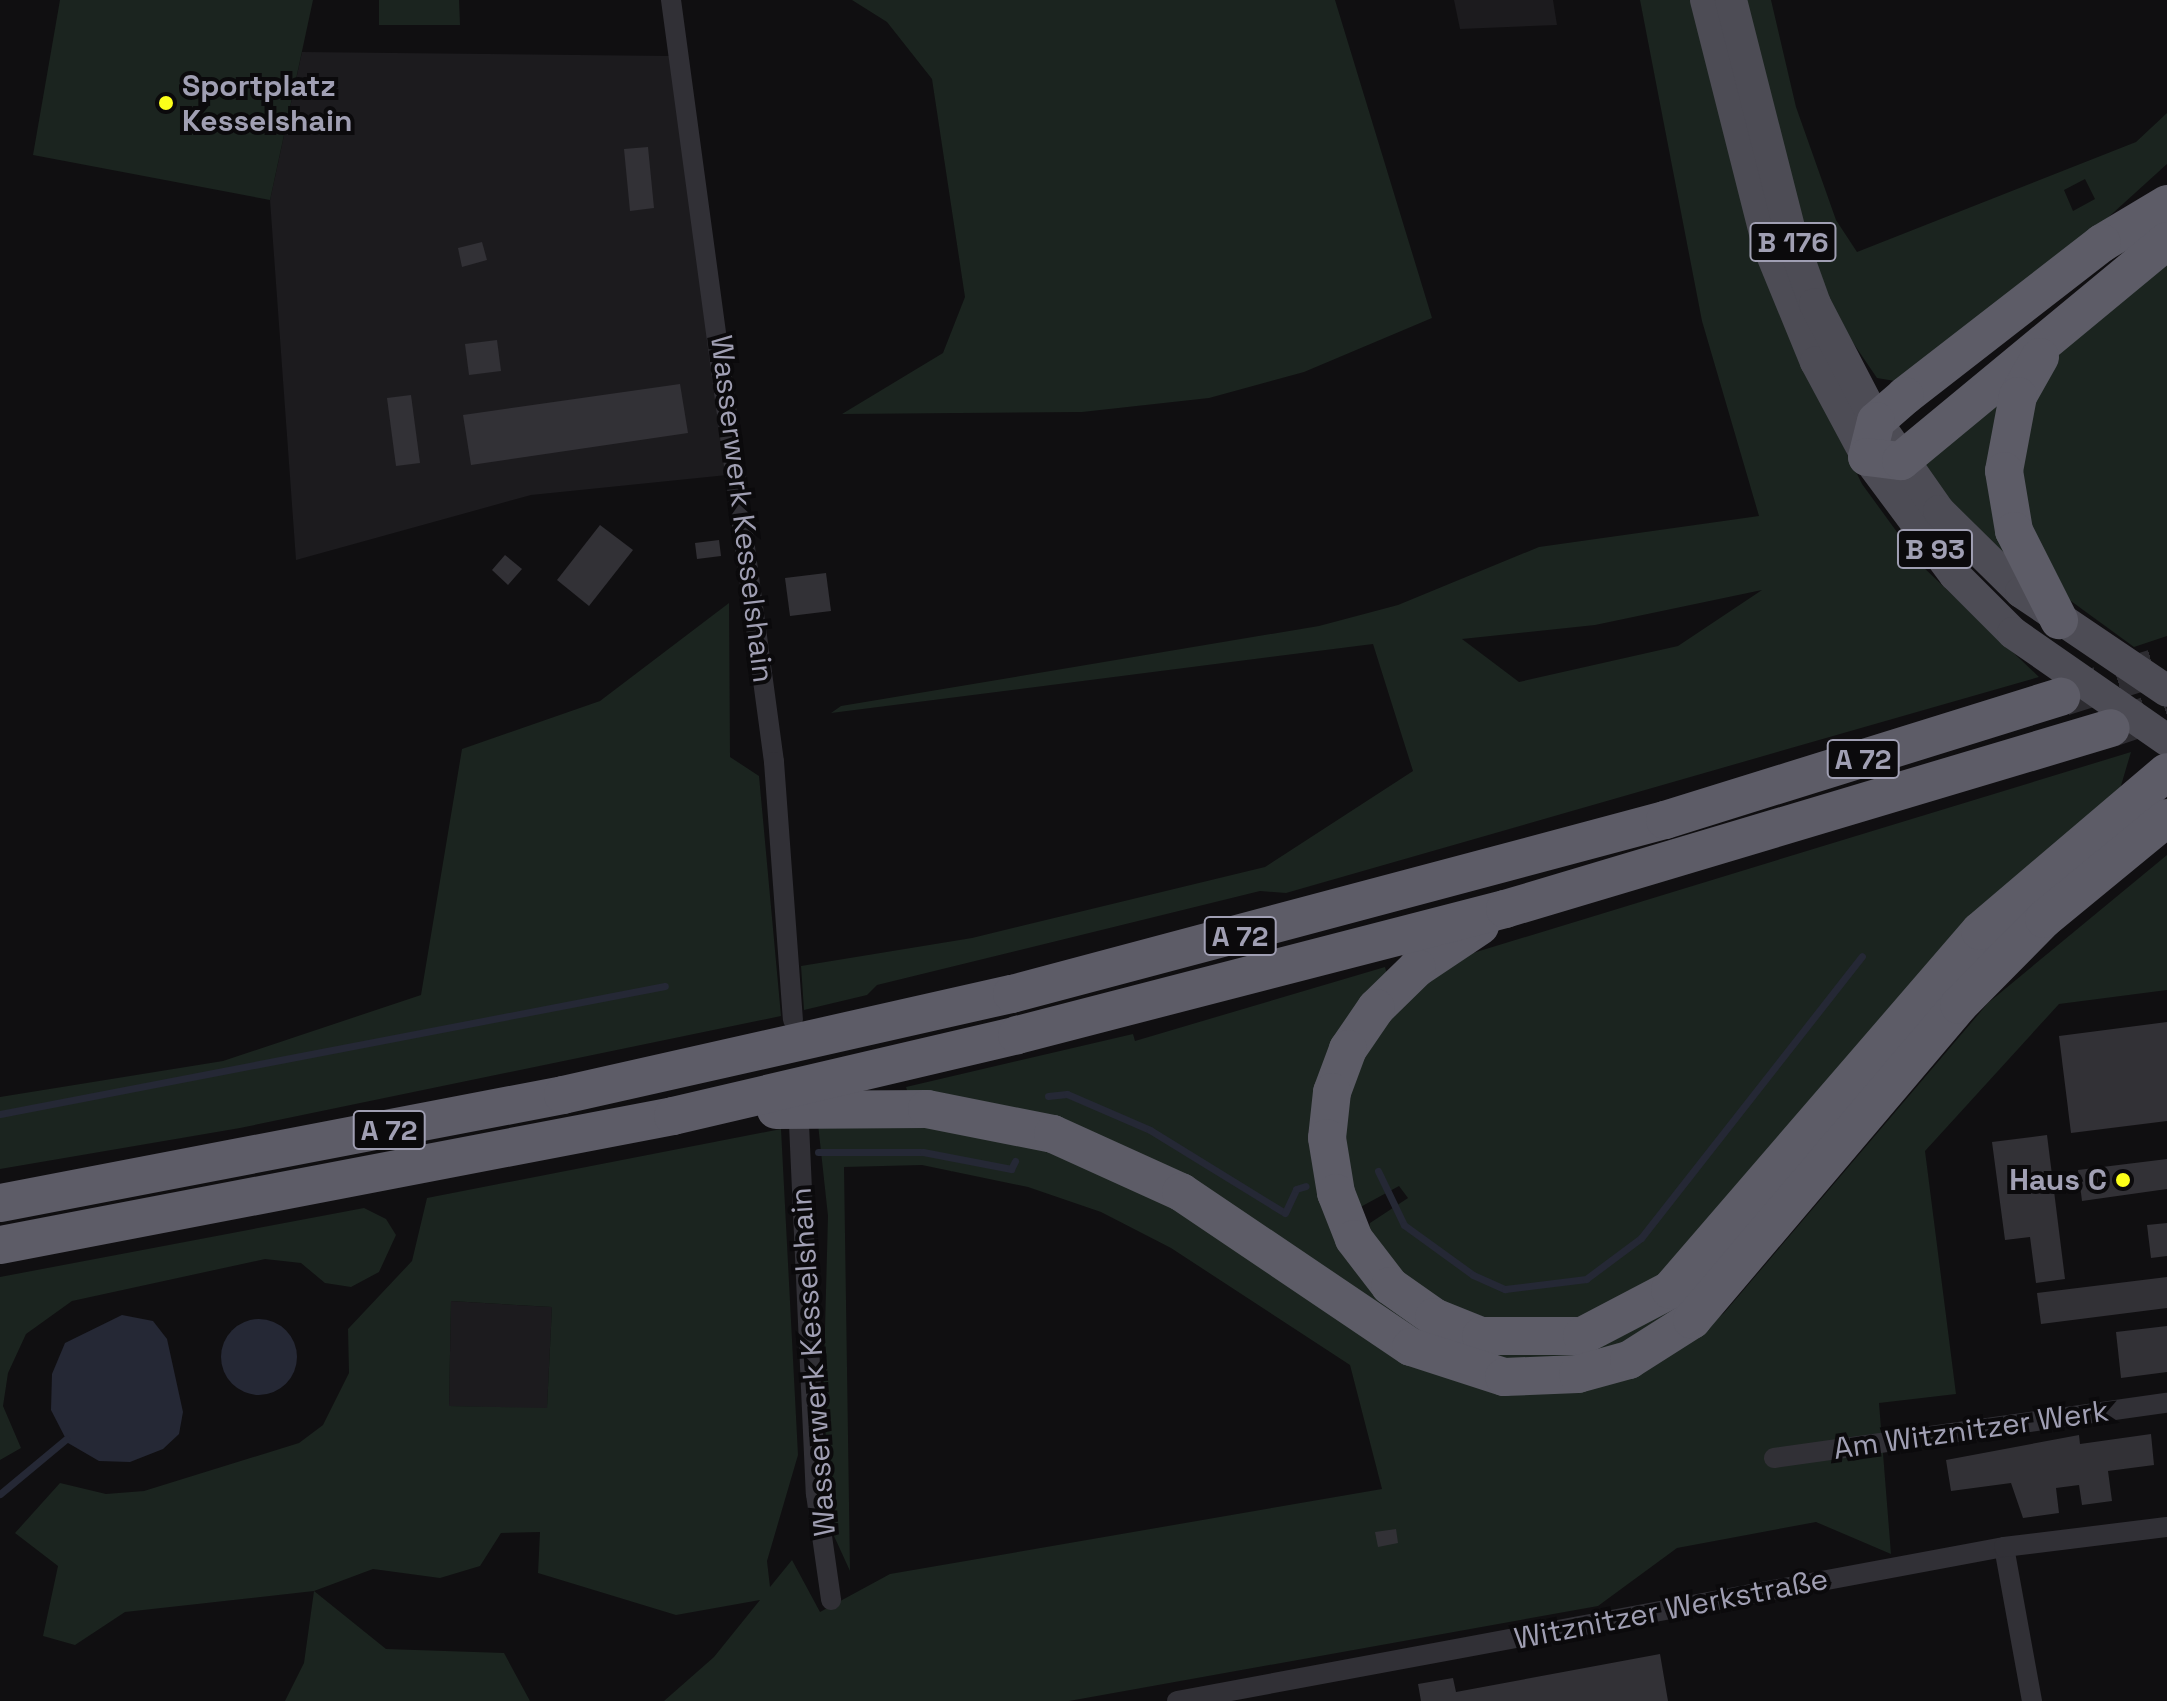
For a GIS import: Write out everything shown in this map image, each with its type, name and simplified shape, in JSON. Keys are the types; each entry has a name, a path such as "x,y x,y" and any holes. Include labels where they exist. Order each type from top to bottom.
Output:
{"highway":[{"path":"1881,446 2102,243 2167,204"},
{"path":"1881,446 2051,338 2167,241"},
{"path":"2051,338 2018,396 2004,471 2014,531 2059,620"},
{"name":"A 72","path":"0,1203 793,1035 1472,874 2061,697"},
{"name":"A 72","path":"0,1245 673,1116 797,1103 1505,909 2111,728"},
{"path":"1505,909 1417,968 1348,1049 1327,1138 1336,1193 1354,1239 1390,1286 1434,1317 1481,1336 1582,1336 1622,1322 1681,1279 1980,931 2165,762"},
{"path":"797,1103 927,1109 1064,1138 1181,1192 1411,1347 1504,1377 1578,1374 1629,1360 1692,1320 1959,1005 2044,919 2167,818"}],"main road":[{"name":"B 176","path":"1706,0 1768,245 1816,362 1881,446"},
{"name":"B 176","path":"1731,0 1792,240 1821,317 1881,446"},
{"name":"B 93","path":"1881,446 1981,554 2059,620 2167,691"},
{"name":"B 93","path":"1881,446 1955,575 2013,633 2165,762"}],"street":[{"name":"Wasserwerk Kesselshain","path":"671,0 774,762 793,1035"},
{"name":"Wasserwerk Kesselshain","path":"797,1103 816,1494 831,1600"},
{"name":"Am Witznitzer Werk","path":"1774,1458 2167,1403"},
{"name":"Witznitzer Werkstraße","path":"1177,1701 2004,1547 2167,1527"},
{"path":"2004,1547 2032,1701"}],"shaded area":[{"name":"Sportplatz Kesselshain","path":"60,0 313,0 270,200 33,155"},
{"path":"379,0 459,0 460,25 379,25"},
{"path":"852,0 1335,0 1432,318 1304,372 1209,398 1082,412 842,414 943,353 965,297 932,79 887,22"},
{"path":"1454,0 1553,0 1557,25 1460,29"},
{"path":"1640,0 1695,0 1813,384 1862,484 1921,565 2039,677 1286,893 1260,891 877,985 867,995 804,1010 801,966 972,938 1265,867 1413,771 1373,644 831,713 841,706 1319,626 1398,605 1539,547 1759,516 1702,321","holes":["1762,590 1678,646 1519,682 1462,639 1595,625"]},
{"path":"1739,0 1771,0 1796,107 1836,220 1857,252 2136,142 2167,113 2167,164 2059,262 1901,382 1877,378 1826,303","holes":["2085,179 2095,199 2073,211 2064,190"]},
{"path":"302,52 670,56 737,474 531,495 296,560 270,200"},
{"path":"2167,256 2167,636 2134,647 2064,596 2018,497 2021,429 2052,355"},
{"path":"2009,388 2022,575 1920,468"},
{"path":"729,603 730,757 759,776 781,1016 240,1128 0,1169 0,1097 223,1061 421,995 462,749 600,701"},
{"path":"2131,752 2120,789 1659,1283 1582,1322 1484,1323 1417,1292 1368,1236 1370,1223 1408,1198 1399,1186 1355,1210 1340,1116 1367,1035 1450,960"},
{"path":"2167,855 2167,990 2059,1004 1925,1151 1956,1394 1879,1403 1891,1554 1816,1522 1677,1548 1598,1606 1069,1701 664,1701 714,1657 760,1600 676,1615 538,1573 540,1532 501,1533 480,1566 440,1578 373,1569 314,1591 125,1612 75,1645 43,1636 58,1566 15,1533 60,1483 106,1494 144,1491 299,1443 323,1425 349,1373 348,1329 412,1261 427,1198 781,1129 798,1455 767,1561 770,1587 792,1560 820,1612 890,1574 1382,1489 1350,1365 1171,1248 1101,1212 1028,1187 922,1165 844,1167 850,1571 834,1536 823,1402 828,1216 818,1124 943,1126 1082,1159 1521,1393 1599,1387 1685,1346 1724,1313 1988,1003","holes":["451,1301 552,1307 547,1408 449,1406"]},
{"path":"1385,967 1388,978 1336,1046 1336,1229 1509,1352 1713,1264 1668,1322 1591,1358 1516,1366 1429,1344 1224,1204 909,1097 906,1087 1133,1034 1135,1041"},
{"path":"364,1208 386,1219 396,1235 379,1272 351,1287 325,1283 301,1263 265,1259 72,1301 26,1334 8,1373 3,1406 21,1448 0,1460 0,1277"},
{"path":"451,1301 552,1307 547,1409 449,1406"},
{"path":"314,1591 386,1649 504,1653 530,1701 285,1701 304,1663"}],"water":[{"path":"122,1315 153,1321 167,1339 183,1412 179,1434 163,1449 130,1462 99,1461 68,1443 51,1410 52,1374 65,1343"},
{"path":"259,1319 274,1322 286,1330 294,1342 297,1357 294,1372 286,1384 274,1392 259,1395 244,1392 232,1384 224,1372 221,1357 224,1342 232,1330 244,1322"}],"building":[{"path":"648,147 654,208 630,211 624,149"},
{"path":"482,242 487,260 462,267 458,248"},
{"path":"497,340 501,371 469,375 465,344"},
{"path":"680,384 688,433 471,465 463,415"},
{"path":"411,395 420,463 396,466 387,398"},
{"path":"600,525 633,550 589,606 557,580"},
{"path":"719,540 721,556 697,559 695,543"},
{"path":"505,555 522,569 508,585 492,570"},
{"path":"826,573 831,611 790,616 785,578"},
{"path":"2167,1022 2167,1121 2071,1133 2059,1036"},
{"path":"2047,1135 2065,1279 2036,1283 2030,1237 2005,1240 1992,1142"},
{"name":"Haus C","path":"2167,1159 2167,1189 2082,1201 2078,1170"},
{"path":"2167,1223 2167,1256 2151,1258 2147,1225"},
{"path":"2167,1277 2167,1308 2041,1324 2037,1293"},
{"path":"2167,1326 2167,1372 2121,1378 2116,1332"},
{"path":"2151,1434 2154,1465 2108,1471 2112,1501 2082,1505 2079,1485 2056,1488 2059,1513 2023,1518 2011,1483 1951,1491 1946,1460 2079,1435 2080,1444"},
{"path":"1396,1529 1398,1543 1378,1547 1375,1532"},
{"path":"1660,1654 1668,1701 1421,1701 1418,1684 1453,1678 1456,1692"}],"waterway":[{"path":"1378,1171 1404,1225 1473,1275 1505,1289 1586,1279 1641,1238 1862,956"},
{"path":"0,1114 665,986"},
{"path":"1048,1096 1067,1094 1150,1130 1285,1213 1296,1189 1306,1186"},
{"path":"818,1152 923,1152 1011,1169 1015,1161"},
{"path":"0,1494 66,1439"}],"tunnel":[{"path":"2063,697 2167,664"},
{"path":"2111,728 2167,709"}],"place":[{"name":"Sportplatz Kesselshain","path":"166,103"},
{"name":"Haus C","path":"2123,1180"}]}
